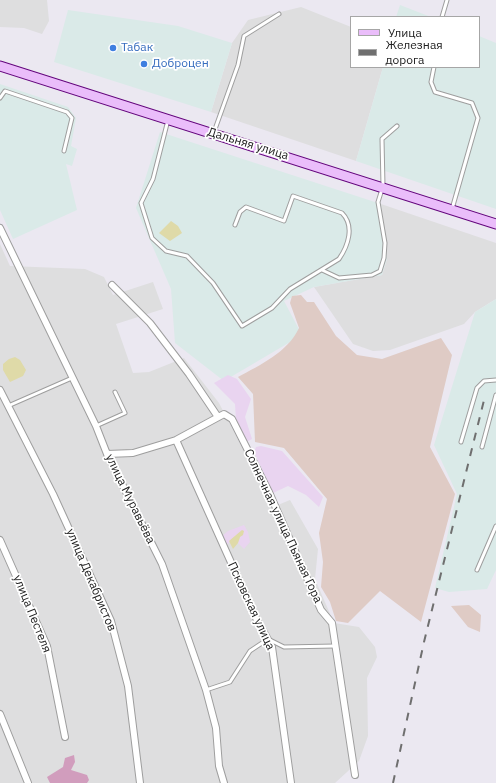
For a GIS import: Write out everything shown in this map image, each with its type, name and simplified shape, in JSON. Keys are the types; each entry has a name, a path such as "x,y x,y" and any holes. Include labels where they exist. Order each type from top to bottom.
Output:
{"main road":[{"name":"Дальняя улица","path":"0,66 384,186 496,224"}],"street":[{"name":"улица Муравьёва","path":"0,228 96,426 107,454 162,564 206,690 216,728 219,766 224,783"},
{"path":"107,454 133,453 176,440 218,417 189,374 150,323 112,285"},
{"name":"улица Декабристов","path":"0,390 53,494 111,621 128,686 140,783"},
{"name":"Солнечная улица Пьяная Гора","path":"218,417 224,414 232,419 269,492 321,610 332,623 355,775"},
{"name":"Псковская улица","path":"176,440 256,618 272,647 291,783"},
{"name":"улица Пестеля","path":"0,540 47,646 65,737"},
{"path":"0,714 28,783"}],"lane":[{"path":"442,16 447,0"},
{"path":"214,134 238,66 244,36 278,14"},
{"path":"434,68 431,82 435,92 472,103 478,118 452,209"},
{"path":"0,98 5,91 67,112 72,118 64,151"},
{"path":"168,118 153,179 141,203 152,238 166,251 187,256 213,282 242,326 272,308 290,288 339,259 344,252 350,227 348,219 342,213 293,196 284,221 246,207 240,212 235,225"},
{"path":"322,270 339,278 372,275 380,270 384,258 385,243 378,202 384,186 382,139 397,126"},
{"path":"8,406 72,378"},
{"path":"462,442 477,388 484,381 496,380"},
{"path":"96,426 125,413 115,392"},
{"path":"482,447 496,395"},
{"path":"477,570 496,526"},
{"path":"206,690 230,682 250,651 268,639 284,647 335,646"}],"shaded area":[{"path":"0,0 47,0 49,21 42,34 24,28 0,27"},
{"path":"400,5 428,16 396,16"},
{"path":"301,7 350,27 350,68 383,68 356,161 211,112 232,43 248,20"},
{"path":"68,10 178,26 232,43 211,112 54,62"},
{"path":"480,36 496,43 496,209 356,161 383,68 480,68"},
{"path":"0,84 68,107 76,118 71,146 77,149 72,166 66,164 77,210 13,239 0,210"},
{"path":"160,132 381,204 387,259 382,275 314,287 284,301 302,335 224,381 175,343 171,289 136,208"},
{"path":"381,204 496,243 496,299 475,312 464,324 390,350 373,351 353,344 314,287 382,275 387,259"},
{"path":"171,221 178,226 182,233 170,241 159,233"},
{"path":"0,244 10,266 85,269 104,277 113,295 153,282 163,309 116,324 133,373 149,372 184,358 219,403 273,507 290,500 318,549 315,579 334,623 359,627 375,647 377,657 367,678 368,736 359,761 335,783 0,783"},
{"path":"301,295 307,302 314,302 336,336 357,355 382,359 441,338 452,355 430,447 455,494 421,622 380,591 348,623 336,621 330,602 321,587 323,562 319,533 327,499 284,448 255,442 253,394 238,377 273,357 294,337 299,328 290,303 292,296"},
{"path":"496,299 496,570 487,589 449,592 435,588 457,494 434,445 475,312"},
{"path":"15,357 20,360 26,370 23,376 10,382 3,370 3,364 9,359"},
{"path":"228,375 237,379 251,399 245,417 252,439 246,442 236,420 235,404 214,383"},
{"path":"261,446 282,451 323,497 319,507 306,495 288,486 273,493 254,452 256,447"},
{"path":"244,525 248,532 250,542 244,549 238,543 240,537 234,537 226,546 222,536 228,531"},
{"path":"242,530 244,531 243,535 240,537 238,543 233,549 229,541"},
{"path":"469,605 481,615 480,632 468,627 451,606"},
{"path":"74,755 75,762 71,770 87,775 89,780 87,783 50,783 47,777 63,767 65,758"}],"railway":[{"path":"393,783 424,642 485,396"}],"place":[{"name":"Табак","path":"113,48"},
{"name":"Доброцен","path":"144,64"}]}
